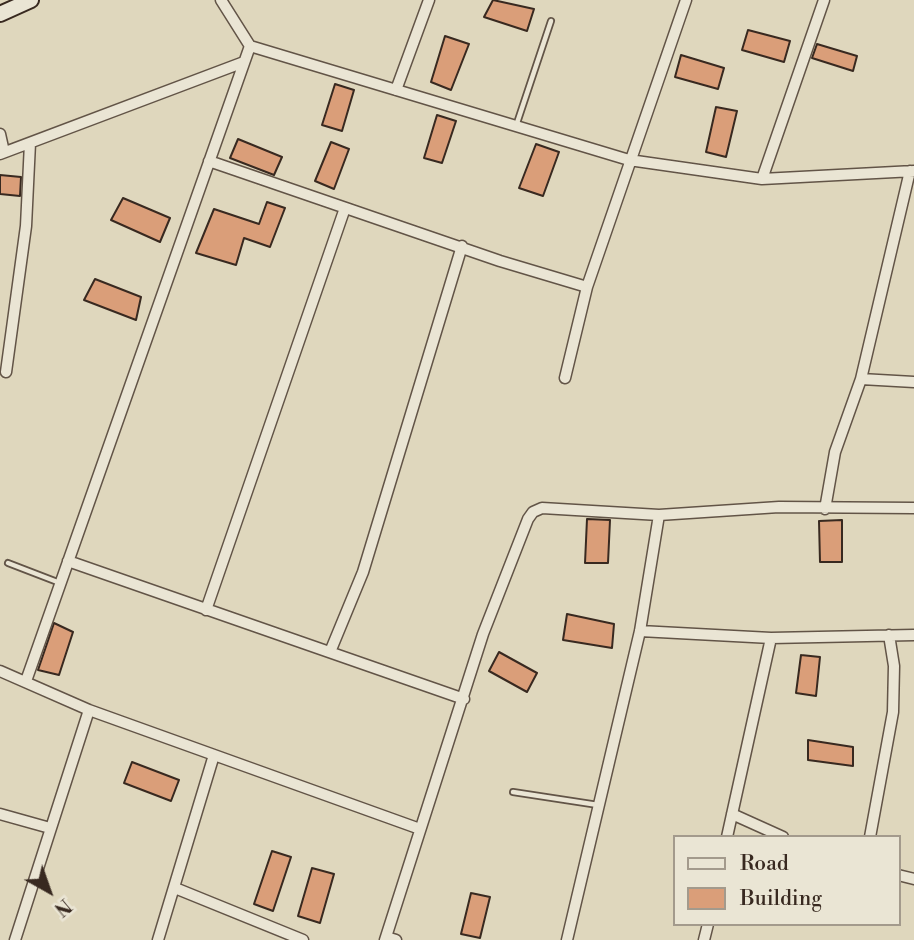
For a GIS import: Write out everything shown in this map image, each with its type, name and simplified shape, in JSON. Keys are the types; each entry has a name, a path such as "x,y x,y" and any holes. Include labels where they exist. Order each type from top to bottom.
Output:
{"street":[{"path":"0,14 31,0"},
{"path":"221,0 250,46 628,160 762,179 912,171 861,379 835,452 825,509"},
{"path":"396,90 429,0"},
{"path":"565,378 587,287 628,160 686,0"},
{"path":"762,179 824,0"},
{"path":"26,681 250,46"},
{"path":"0,134 2,153 244,62"},
{"path":"6,372 26,226 30,143"},
{"path":"209,161 587,287"},
{"path":"206,610 345,208"},
{"path":"330,652 363,572 462,246"},
{"path":"861,379 914,382"},
{"path":"389,939 420,829 483,634 533,512 541,508 659,515 779,508 914,508"},
{"path":"567,940 640,631 659,515"},
{"path":"68,561 464,699"},
{"path":"640,631 771,638 914,635"},
{"path":"870,835 892,712 894,666 889,635"},
{"path":"727,835 771,638"},
{"path":"0,671 89,710 420,829"},
{"path":"15,940 89,710"},
{"path":"158,940 214,755"},
{"path":"0,814 50,828"},
{"path":"732,814 779,835"},
{"path":"175,888 303,940"}],"lane":[{"path":"516,126 551,21"},
{"path":"8,564 61,584"},
{"path":"513,792 599,805"}],"building":[{"path":"493,0 534,9 527,31 484,17"},
{"path":"748,30 790,41 784,62 742,50"},
{"path":"445,36 469,44 451,90 431,82"},
{"path":"817,44 857,56 853,71 812,58"},
{"path":"681,55 724,68 718,89 675,77"},
{"path":"335,84 354,90 342,131 322,125"},
{"path":"716,107 737,111 726,157 706,152"},
{"path":"437,115 456,121 442,163 424,158"},
{"path":"238,139 282,157 274,175 230,158"},
{"path":"331,142 349,149 334,189 315,181"},
{"path":"536,144 559,152 543,196 519,188"},
{"path":"0,175 21,177 20,196 0,194"},
{"path":"123,198 170,218 160,242 111,220"},
{"path":"267,202 285,208 270,247 244,238 236,265 196,253 214,209 259,224"},
{"path":"95,279 141,297 136,320 84,300"},
{"path":"587,519 610,520 608,563 585,563"},
{"path":"842,520 842,562 820,562 819,521"},
{"path":"567,614 614,624 612,648 563,640"},
{"path":"54,623 73,632 59,675 38,670"},
{"path":"499,652 537,673 527,692 489,671"},
{"path":"801,655 820,657 816,696 796,693"},
{"path":"808,740 853,747 853,766 808,760"},
{"path":"132,762 179,780 171,801 124,783"},
{"path":"272,851 291,857 273,911 254,904"},
{"path":"312,868 334,874 320,923 298,916"},
{"path":"471,893 490,897 480,938 461,934"}]}
